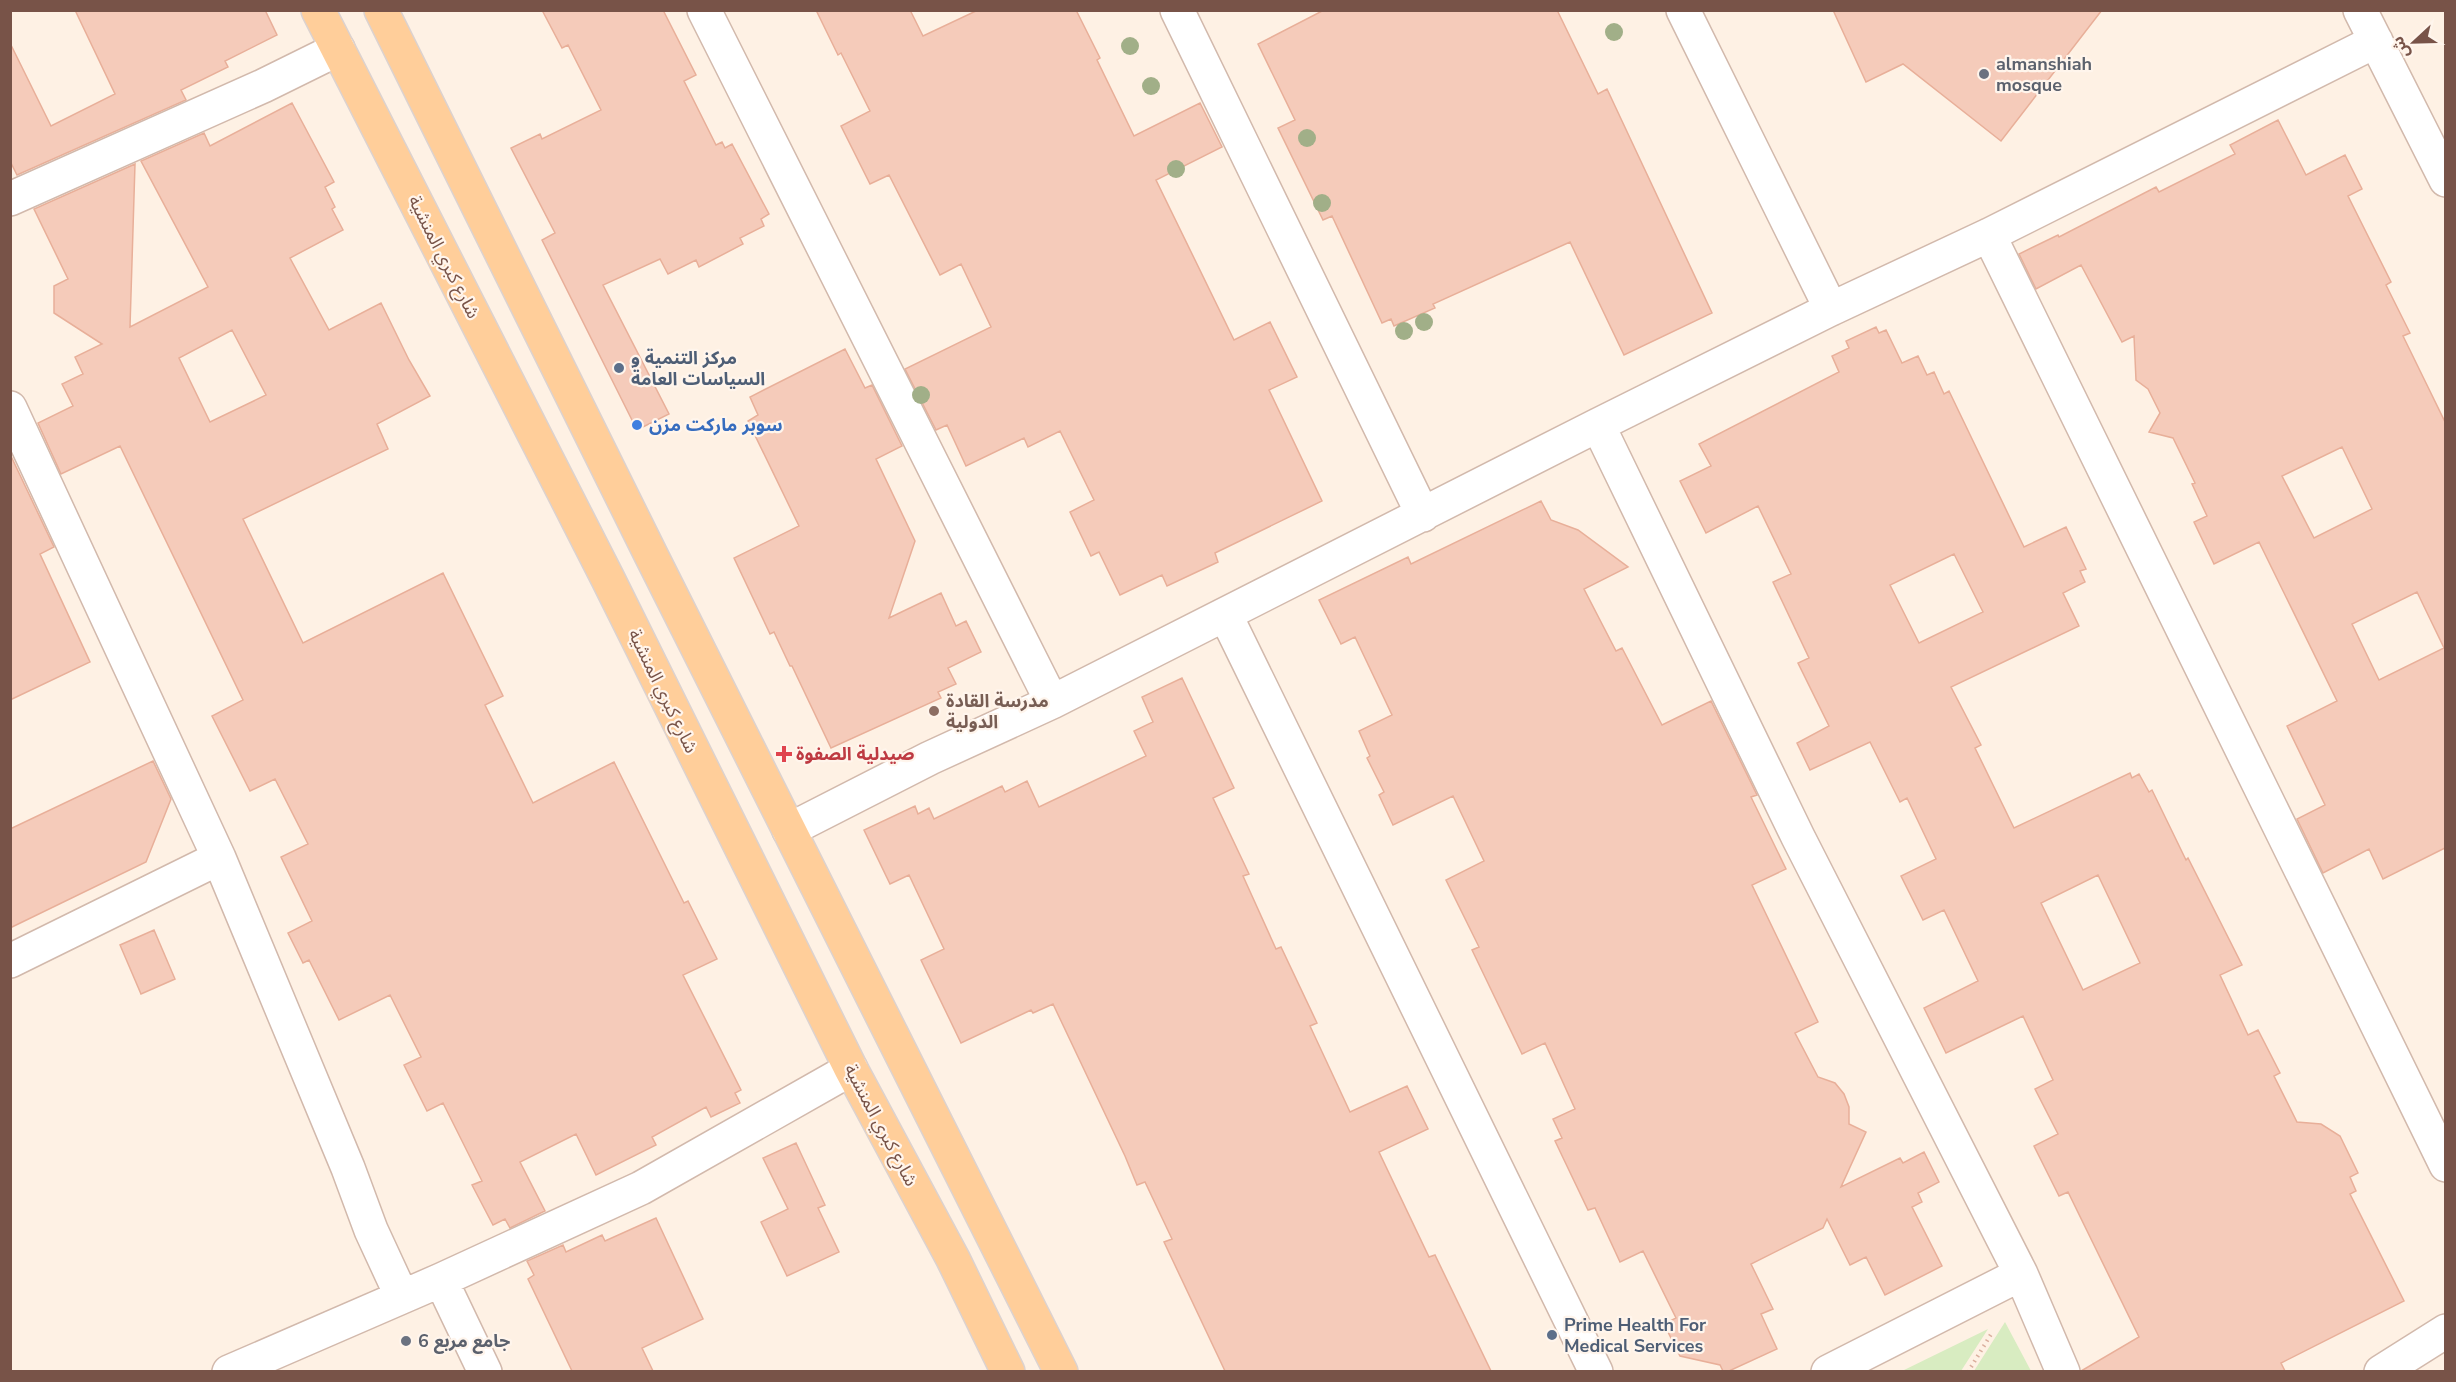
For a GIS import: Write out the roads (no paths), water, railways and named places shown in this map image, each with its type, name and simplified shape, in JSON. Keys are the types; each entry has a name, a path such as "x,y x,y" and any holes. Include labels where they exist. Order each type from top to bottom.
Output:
{"main road":[{"name":"شارع كبري المنشية","path":"318,10 608,579 851,1069 953,1259 1008,1371"},
{"path":"381,10 1061,1371"}],"street":[{"path":"704,10 1052,702"},
{"path":"1178,10 1423,514"},
{"path":"2360,10 2445,180"},
{"path":"1693,14 1831,309"},
{"path":"789,830 930,758 1052,702 1226,616 1598,425 1831,309 1989,235 2376,41"},
{"path":"10,200 263,86 338,49"},
{"path":"1989,235 2445,1165"},
{"path":"10,408 219,858 348,1168 371,1230 402,1297"},
{"path":"1598,425 1798,837 2021,1274 2063,1371"},
{"path":"1226,616 1596,1371"},
{"path":"10,961 219,858"},
{"path":"229,1371 441,1280 641,1188 851,1069"},
{"path":"1828,1371 2021,1274"},
{"path":"441,1280 485,1371"},
{"path":"2381,1371 2445,1330"}],"place":[{"name":"almanshiah mosque","path":"1984,74"},
{"name":"مركز التنمية و السياسات العامة","path":"619,368"},
{"name":"سوبر ماركت مزن","path":"637,425"},
{"name":"مدرسة القادة الدولية","path":"934,711"},
{"name":"صيدلية الصفوة","path":"784,754"},
{"name":"Prime Health For Medical Services","path":"1552,1335"},
{"name":"جامع مربع 6","path":"406,1341"}]}
